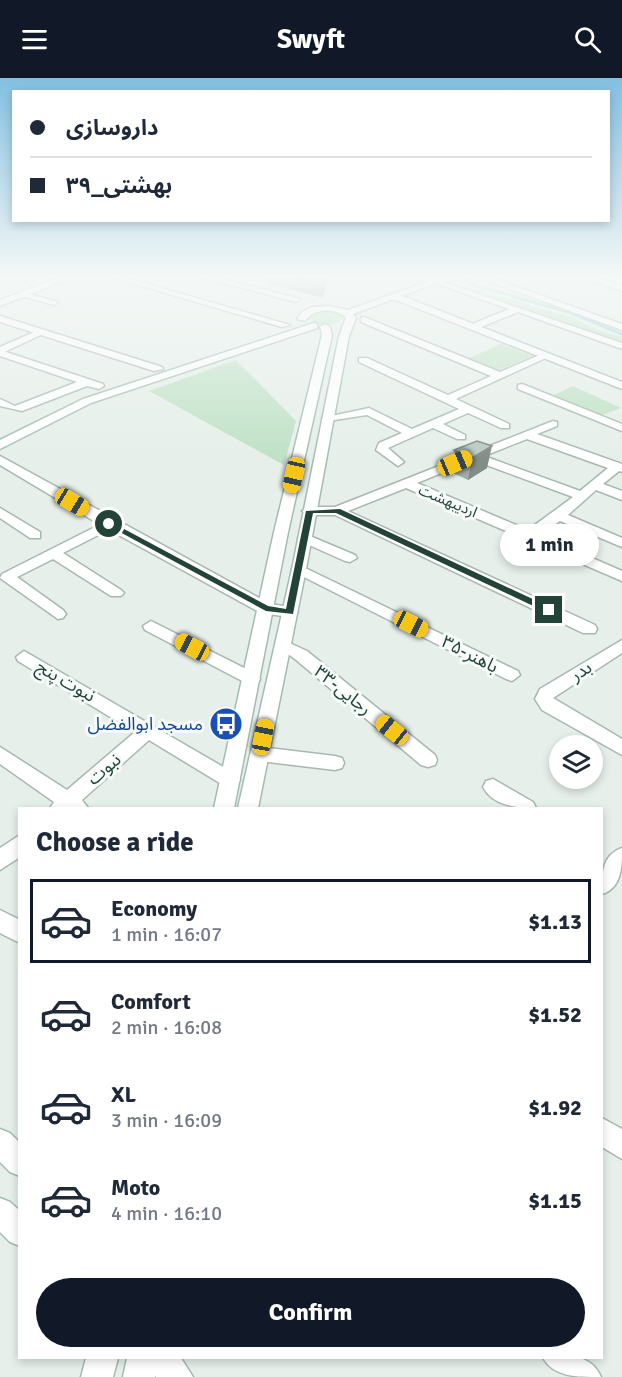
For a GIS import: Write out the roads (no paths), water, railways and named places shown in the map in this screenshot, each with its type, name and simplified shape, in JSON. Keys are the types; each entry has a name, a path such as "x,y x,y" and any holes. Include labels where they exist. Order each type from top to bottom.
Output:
{"street":[{"path":"0,352 28,339"},
{"path":"63,339 158,369"},
{"path":"0,443 38,411 99,386 248,339"},
{"path":"0,443 87,401 291,339"},
{"path":"224,807 320,339"},
{"path":"248,807 299,569 343,339"},
{"path":"409,339 500,376"},
{"path":"502,339 622,386"},
{"path":"601,339 622,346"},
{"path":"0,352 99,386"},
{"path":"446,399 545,356"},
{"path":"363,360 505,426"},
{"path":"10,406 87,382"},
{"path":"522,387 622,428"},
{"path":"398,462 381,448 467,409"},
{"path":"328,418 366,410 412,434"},
{"path":"606,422 622,414"},
{"path":"434,424 461,437"},
{"path":"309,511 337,511 553,424"},
{"path":"528,435 619,468"},
{"path":"472,456 582,496"},
{"path":"0,460 109,524 266,609 290,612"},
{"path":"529,536 559,516 594,485 619,468"},
{"name":"اردیبهشت","path":"406,483 622,576"},
{"path":"594,485 622,496"},
{"path":"337,511 589,629"},
{"path":"0,512 35,535"},
{"path":"559,516 622,543"},
{"path":"58,614 7,577 109,524"},
{"path":"304,538 350,558"},
{"path":"53,553 116,593"},
{"name":"۳۵-باهنر","path":"299,569 512,675"},
{"path":"152,626 252,680"},
{"name":"۳۳-رجایی","path":"283,645 301,655 428,760"},
{"name":"بدر","path":"622,646 546,693 544,699 548,705 622,748"},
{"name":"نبوت پنج","path":"24,657 230,780"},
{"name":"نبوت","path":"69,806 149,730"},
{"path":"0,754 69,806"},
{"path":"260,754 335,763"},
{"path":"493,788 524,807"},
{"path":"0,861 18,846"},
{"path":"603,883 613,860"},
{"path":"0,920 18,932"},
{"path":"603,1132 622,1145"},
{"path":"0,1143 18,1160"},
{"path":"0,1212 18,1230"},
{"path":"97,1377 102,1359"},
{"path":"139,1377 143,1359"},
{"path":"161,1359 177,1377"},
{"path":"560,1359 585,1377"}],"place":[{"name":"مسجد ابوالفضل","path":"226,724"}]}
